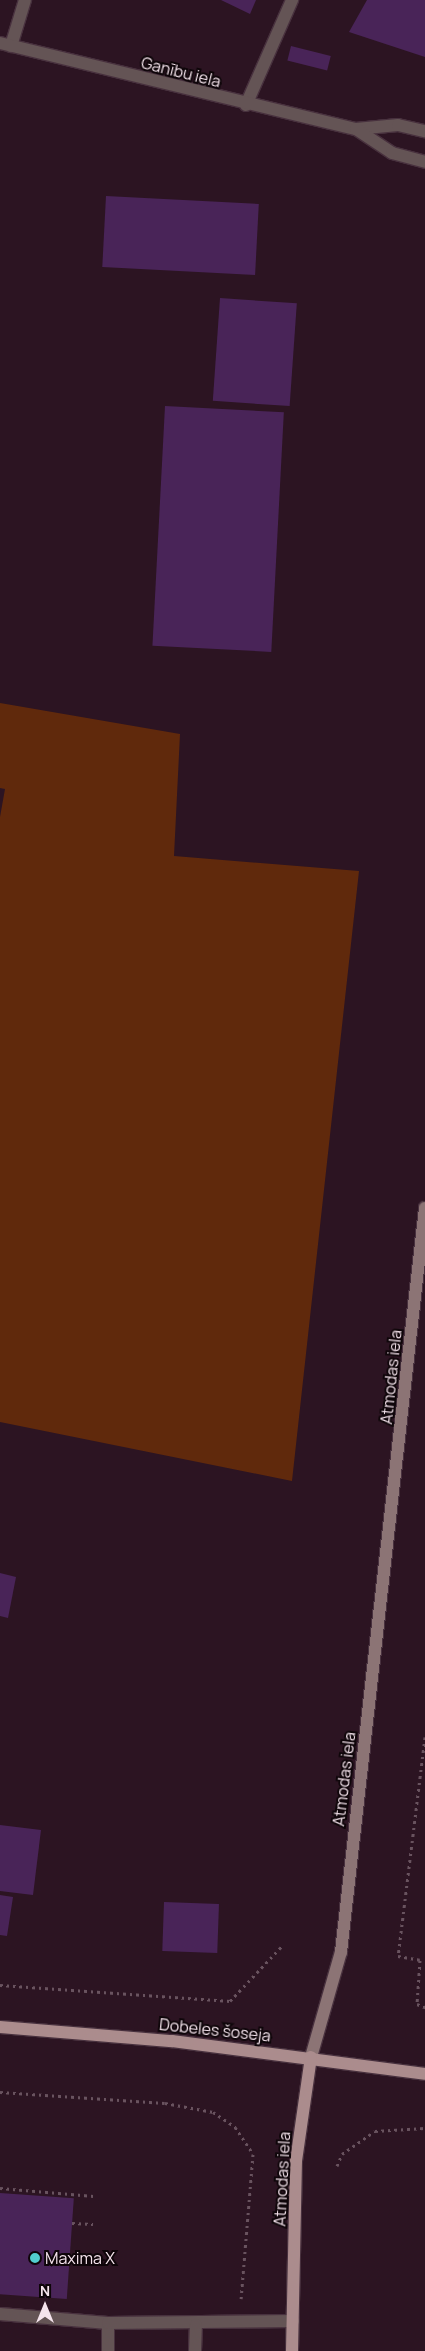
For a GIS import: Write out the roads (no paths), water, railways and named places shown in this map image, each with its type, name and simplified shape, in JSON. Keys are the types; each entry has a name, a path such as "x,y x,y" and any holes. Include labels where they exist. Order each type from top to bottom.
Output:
{"main road":[{"name":"Atmodas iela","path":"292,2351 296,2162 311,2057 341,1952 425,1208"},
{"name":"Dobeles šoseja","path":"0,2027 311,2057 425,2074"}],"street":[{"path":"6,45 25,0"},
{"path":"246,105 292,0"},
{"name":"Ganību iela","path":"6,45 246,105 356,129 398,125 425,132"},
{"name":"Ganību iela","path":"356,129 392,153 425,162"},
{"path":"0,2314 108,2323 196,2325 245,2324 293,2320"},
{"path":"108,2323 108,2351"},
{"path":"196,2325 196,2351"}],"place":[{"name":"Maxima X","path":"35,2258"}]}
